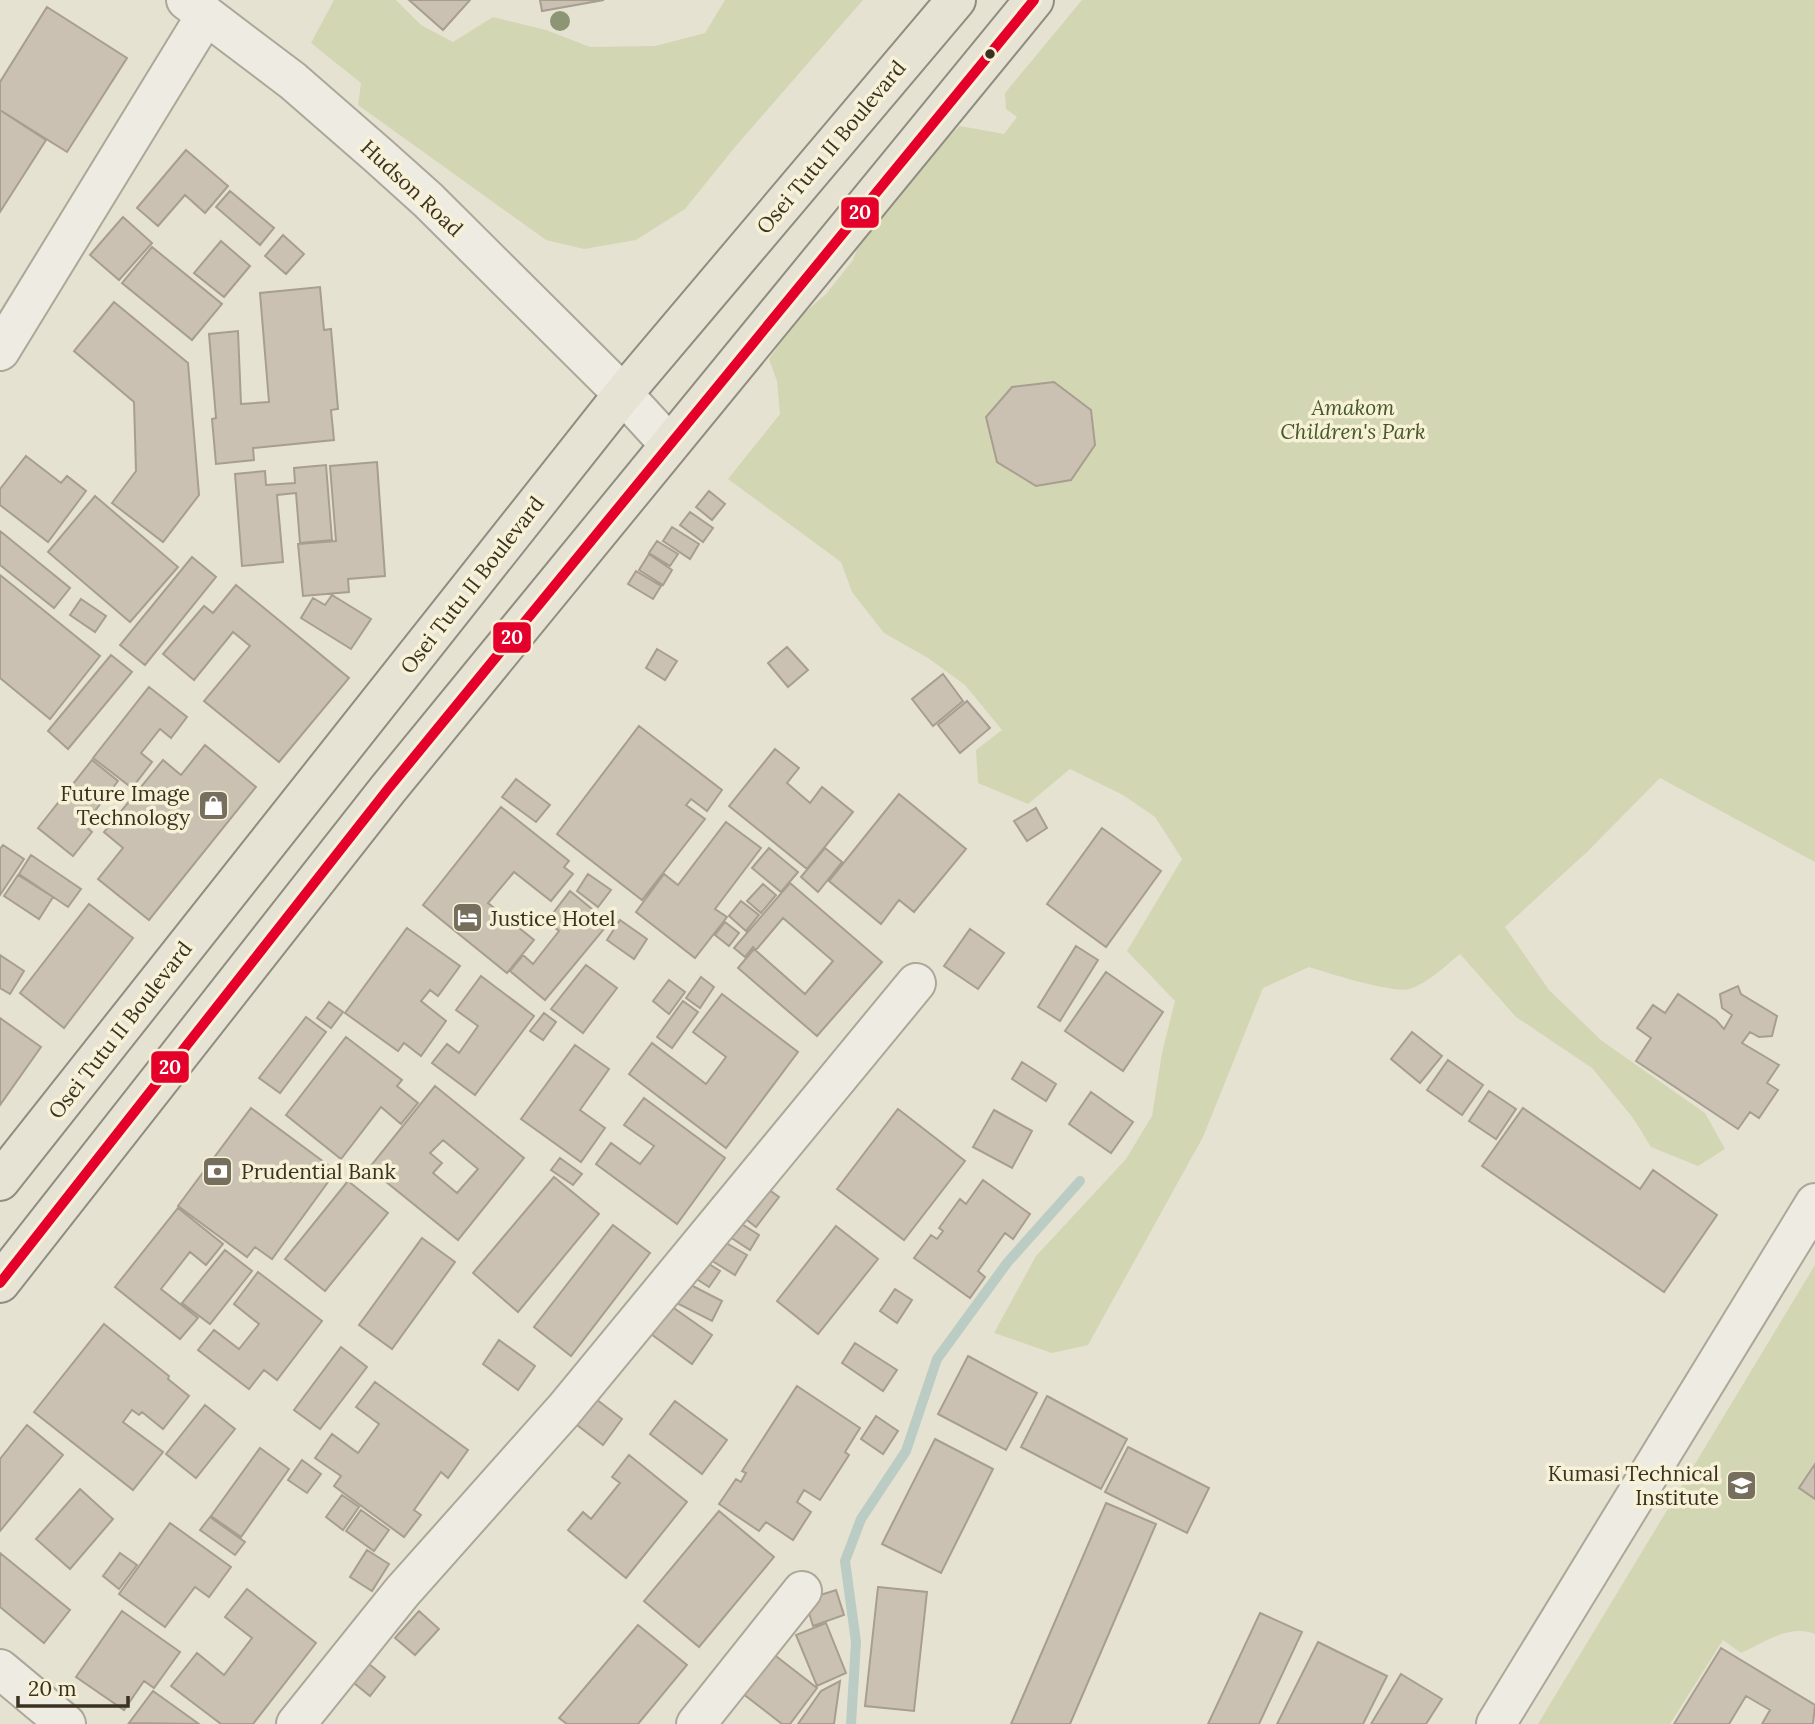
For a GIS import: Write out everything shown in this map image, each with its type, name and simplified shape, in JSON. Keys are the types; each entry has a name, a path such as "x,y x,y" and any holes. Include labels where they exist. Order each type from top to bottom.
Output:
{"main road":[{"name":"Osei Tutu II Boulevard","path":"0,1181 623,394 956,0"},
{"path":"0,1283 388,789 1034,0"}],"street":[{"name":"Hudson Road","path":"196,8 293,81 428,200 623,394 669,444"},
{"path":"0,351 196,8"},
{"path":"296,1724 402,1592 565,1410 916,983"},
{"path":"1496,1724 1815,1203"},
{"path":"696,1724 802,1591"},
{"path":"0,1669 66,1724"}],"green space":[{"path":"334,0 396,0 421,25 453,42 493,17 546,30 590,47 655,46 705,33 725,0 863,0 735,147 685,209 636,240 584,249 546,240 358,105 361,83 311,43"},
{"name":"Amakom Children's Park","path":"1082,0 1815,0 1815,862 1660,778 1587,852 1505,927 1549,990 1602,1041 1705,1113 1725,1149 1698,1166 1651,1147 1633,1118 1592,1068 1516,1017 1460,954 1430,978 1410,989 1376,986 1309,967 1263,988 1203,1137 1088,1345 1052,1353 994,1333 1036,1256 1126,1159 1152,1116 1162,1053 1175,1001 1127,951 1182,859 1155,817 1123,795 1070,769 1028,804 978,783 976,750 1002,730 965,685 928,658 884,633 852,592 841,562 728,479 780,414 777,381 769,359 797,319 826,294 853,260 868,221 923,161 960,126 1004,134 1017,117 1006,109 1005,93"},
{"name":"Kumasi Technical Institute","path":"1815,1265 1815,1634 1806,1631 1787,1633 1741,1653 1723,1640 1670,1724 1538,1724"}],"building":[{"path":"409,0 470,0 443,30"},
{"path":"540,0 604,0 542,11"},
{"path":"47,7 127,58 67,152 0,110 0,82"},
{"path":"0,110 46,140 0,212"},
{"path":"186,150 228,186 205,213 185,195 158,226 137,208"},
{"path":"230,191 274,228 260,245 216,207"},
{"path":"123,217 152,243 119,280 90,255"},
{"path":"283,235 304,254 286,274 265,256"},
{"path":"221,241 250,266 224,297 194,273"},
{"path":"152,247 222,304 192,340 122,283"},
{"path":"320,287 324,330 331,329 338,409 331,410 334,440 253,448 254,460 216,464 212,419 216,418 209,334 238,331 241,404 269,402 260,293"},
{"path":"114,302 188,363 199,495 163,542 112,503 136,471 134,402 74,351"},
{"path":"1054,382 1091,410 1095,445 1071,480 1036,486 997,462 986,417 1012,387"},
{"path":"26,456 61,483 67,476 86,491 48,542 0,505 0,489"},
{"path":"377,462 385,576 348,579 349,592 303,596 298,544 336,541 330,466"},
{"path":"326,465 332,540 300,543 296,493 277,495 283,562 242,566 235,474 265,471 266,485 295,483 294,468"},
{"path":"709,491 725,504 712,520 696,507"},
{"path":"95,496 178,567 130,622 48,552"},
{"path":"690,512 713,528 703,542 680,525"},
{"path":"672,527 699,544 690,559 663,541"},
{"path":"0,531 70,588 54,608 0,565"},
{"path":"657,541 678,554 670,566 649,553"},
{"path":"649,554 672,570 663,585 639,570"},
{"path":"192,557 216,577 145,665 120,645"},
{"path":"636,571 661,586 653,599 628,584"},
{"path":"0,575 100,656 50,719 0,678"},
{"path":"236,585 349,678 279,762 204,701 250,646 233,632 194,680 163,654 204,606 213,613"},
{"path":"332,595 371,619 351,649 301,618 313,598 325,605"},
{"path":"81,599 106,616 95,632 70,615"},
{"path":"787,647 808,670 788,687 768,663"},
{"path":"657,649 677,661 665,680 646,668"},
{"path":"111,655 132,672 68,749 48,731"},
{"path":"943,674 963,701 933,726 912,699"},
{"path":"149,687 187,717 171,738 160,729 141,753 152,762 132,788 93,758"},
{"path":"967,701 990,728 960,753 938,725"},
{"path":"639,726 722,790 707,811 691,799 686,805 705,819 642,900 557,834"},
{"path":"205,745 256,787 149,920 98,879 123,848 104,832 163,760 181,775"},
{"path":"775,749 799,768 787,783 810,803 822,787 853,812 807,869 729,806"},
{"path":"92,760 118,781 84,825 92,832 73,856 38,828"},
{"path":"516,779 550,805 536,822 502,797"},
{"path":"899,794 966,849 914,912 899,900 881,924 829,881"},
{"path":"501,807 569,861 564,867 573,874 551,901 514,872 488,903 534,940 507,973 423,905"},
{"path":"1036,808 1047,828 1027,841 1014,821"},
{"path":"726,822 761,848 715,909 727,917 695,958 636,912 664,874 678,885"},
{"path":"1102,828 1161,871 1106,947 1047,904"},
{"path":"3,845 24,859 0,895 0,849"},
{"path":"769,848 798,872 781,892 752,868"},
{"path":"825,848 842,862 818,892 801,877"},
{"path":"31,855 81,889 68,907 19,874"},
{"path":"588,874 611,890 598,907 577,891"},
{"path":"18,875 53,897 39,919 4,896"},
{"path":"790,883 882,962 817,1036 738,968 754,949 805,994 833,961 783,918 756,950 753,947 745,957 734,948"},
{"path":"763,884 776,895 761,913 747,901"},
{"path":"570,891 609,923 545,1000 510,971 523,955 533,964 559,931 547,921"},
{"path":"741,901 759,915 746,931 729,916"},
{"path":"89,904 133,938 64,1028 20,993"},
{"path":"620,920 647,939 634,959 607,940"},
{"path":"725,922 739,933 729,946 715,935"},
{"path":"407,928 460,966 438,996 430,990 421,1001 446,1021 421,1056 404,1043 398,1051 345,1013"},
{"path":"970,929 1004,953 978,989 944,966"},
{"path":"1076,946 1098,960 1060,1021 1038,1007"},
{"path":"0,955 24,971 10,994 0,988"},
{"path":"586,965 617,988 583,1033 551,1009"},
{"path":"1106,972 1163,1012 1123,1071 1065,1031"},
{"path":"481,976 534,1016 475,1095 432,1063 447,1044 459,1053 478,1026 456,1010"},
{"path":"701,977 714,987 700,1008 686,998"},
{"path":"669,980 685,992 669,1014 653,1001"},
{"path":"1738,986 1741,994 1777,1016 1772,1036 1759,1037 1750,1032 1742,1043 1779,1065 1767,1083 1778,1090 1759,1118 1750,1112 1738,1129 1636,1061 1651,1038 1637,1028 1653,1005 1665,1013 1678,994 1716,1020 1724,1029 1732,1015 1722,1008 1720,994"},
{"path":"722,994 798,1052 726,1148 629,1074 652,1043 706,1084 726,1057 693,1032"},
{"path":"683,1001 698,1012 672,1048 657,1037"},
{"path":"329,1002 343,1012 331,1028 317,1018"},
{"path":"544,1013 556,1022 543,1040 530,1031"},
{"path":"306,1017 326,1032 280,1093 259,1078"},
{"path":"0,1018 41,1047 0,1105"},
{"path":"1412,1032 1442,1056 1420,1083 1391,1059"},
{"path":"346,1037 402,1080 397,1086 418,1103 401,1124 381,1107 341,1159 286,1115"},
{"path":"575,1045 609,1069 580,1110 605,1128 581,1162 521,1119"},
{"path":"1448,1060 1483,1085 1462,1115 1427,1090"},
{"path":"1022,1062 1056,1084 1046,1101 1012,1079"},
{"path":"435,1086 524,1158 458,1240 369,1168","holes":["443,1140 478,1169 457,1193 433,1173 442,1163 430,1153"]},
{"path":"1489,1091 1516,1109 1496,1139 1469,1121"},
{"path":"1091,1092 1133,1122 1111,1153 1069,1124"},
{"path":"644,1098 725,1158 677,1224 596,1164 611,1143 640,1164 654,1146 624,1125"},
{"path":"251,1108 336,1171 272,1259 255,1247 247,1257 178,1206"},
{"path":"1523,1108 1640,1189 1653,1170 1717,1215 1664,1292 1482,1166"},
{"path":"898,1109 965,1161 904,1240 837,1189"},
{"path":"994,1110 1032,1131 1012,1168 973,1147"},
{"path":"560,1158 582,1174 573,1185 551,1170"},
{"path":"554,1177 599,1214 518,1312 473,1273"},
{"path":"983,1180 1030,1214 1013,1239 1005,1233 978,1271 985,1277 970,1298 914,1258 931,1235 937,1239 943,1231 939,1228 960,1199 966,1204"},
{"path":"348,1181 388,1213 325,1291 285,1259"},
{"path":"761,1184 779,1197 756,1227 738,1213"},
{"path":"178,1208 223,1244 206,1265 190,1252 161,1289 198,1318 180,1339 115,1287"},
{"path":"734,1219 759,1235 750,1250 724,1233"},
{"path":"613,1225 650,1253 571,1356 534,1327"},
{"path":"836,1226 878,1259 818,1334 777,1301"},
{"path":"422,1238 455,1262 392,1349 359,1325"},
{"path":"721,1240 747,1255 735,1275 709,1259"},
{"path":"225,1250 252,1271 210,1324 182,1303"},
{"path":"706,1262 720,1271 709,1287 695,1278"},
{"path":"258,1272 322,1321 277,1380 264,1370 249,1389 198,1350 214,1330 239,1349 259,1324 234,1304"},
{"path":"681,1280 722,1301 712,1321 671,1300"},
{"path":"895,1289 912,1300 897,1323 880,1311"},
{"path":"671,1306 712,1335 692,1364 651,1334"},
{"path":"104,1324 169,1376 168,1379 189,1396 163,1429 142,1412 139,1415 132,1410 123,1422 163,1452 133,1490 34,1412"},
{"path":"499,1340 535,1366 518,1390 483,1364"},
{"path":"855,1343 897,1370 883,1391 842,1363"},
{"path":"341,1347 367,1367 320,1429 294,1410"},
{"path":"968,1356 1037,1393 1006,1450 938,1414"},
{"path":"375,1382 468,1450 448,1478 441,1472 414,1510 421,1515 404,1537 334,1486 341,1476 315,1458 332,1434 358,1453 379,1424 356,1407"},
{"path":"797,1386 860,1428 845,1452 849,1455 820,1500 804,1490 797,1502 811,1512 793,1540 766,1522 759,1531 719,1504 736,1479 741,1482 746,1473 742,1471"},
{"path":"592,1396 622,1419 603,1445 572,1421"},
{"path":"1047,1396 1127,1439 1101,1489 1021,1447"},
{"path":"675,1401 727,1440 702,1474 650,1434"},
{"path":"205,1405 235,1429 196,1478 166,1454"},
{"path":"876,1416 898,1431 883,1454 861,1439"},
{"path":"27,1425 63,1455 0,1531 0,1459"},
{"path":"935,1439 993,1469 941,1573 882,1544"},
{"path":"1128,1447 1209,1488 1187,1533 1105,1492"},
{"path":"260,1448 289,1469 241,1537 211,1516"},
{"path":"629,1455 687,1502 626,1578 568,1530 583,1512 591,1519 620,1483 612,1477"},
{"path":"302,1460 321,1474 307,1493 288,1480"},
{"path":"1815,1464 1815,1499 1799,1488"},
{"path":"80,1489 113,1519 70,1569 36,1539"},
{"path":"342,1495 359,1507 343,1530 326,1517"},
{"path":"1106,1503 1156,1524 1070,1724 1011,1724"},
{"path":"361,1510 389,1530 374,1551 346,1531"},
{"path":"719,1511 774,1557 699,1647 644,1601"},
{"path":"210,1517 245,1542 235,1555 200,1530"},
{"path":"170,1523 231,1567 209,1597 195,1587 165,1627 119,1594"},
{"path":"367,1550 389,1564 372,1591 350,1577"},
{"path":"0,1553 70,1610 44,1643 0,1607"},
{"path":"120,1553 137,1565 119,1589 103,1576"},
{"path":"878,1587 927,1592 914,1711 865,1706"},
{"path":"247,1589 316,1643 253,1724 221,1724 171,1686 197,1653 224,1675 252,1638 225,1617"},
{"path":"836,1590 844,1615 813,1626 805,1600"},
{"path":"122,1611 180,1652 154,1688 144,1681 124,1710 76,1677"},
{"path":"419,1611 439,1629 415,1655 395,1638"},
{"path":"1260,1613 1302,1632 1259,1724 1208,1724"},
{"path":"826,1623 846,1673 817,1686 796,1635"},
{"path":"638,1625 687,1665 638,1724 567,1724 559,1718"},
{"path":"1318,1642 1387,1676 1363,1724 1277,1724"},
{"path":"1721,1648 1815,1705 1813,1724 1762,1724 1770,1710 1746,1696 1729,1724 1674,1724"},
{"path":"772,1653 817,1688 790,1724 782,1724 742,1693"},
{"path":"369,1664 385,1677 370,1696 354,1683"},
{"path":"1401,1674 1442,1699 1426,1724 1371,1724"},
{"path":"840,1681 834,1724 798,1724 821,1691"},
{"path":"153,1691 199,1724 129,1723"}],"waterway":[{"path":"851,1724 856,1642 845,1561 861,1519 906,1451 937,1359 1007,1263 1080,1181"}],"transit line":[{"name":"20","path":"0,1283 388,789 1034,0"}],"place":[{"name":"Future Image Technology","path":"213,805"},
{"name":"Justice Hotel","path":"467,918"},
{"name":"Prudential Bank","path":"218,1171"},
{"name":"Kumasi Technical Institute","path":"1742,1485"}]}
